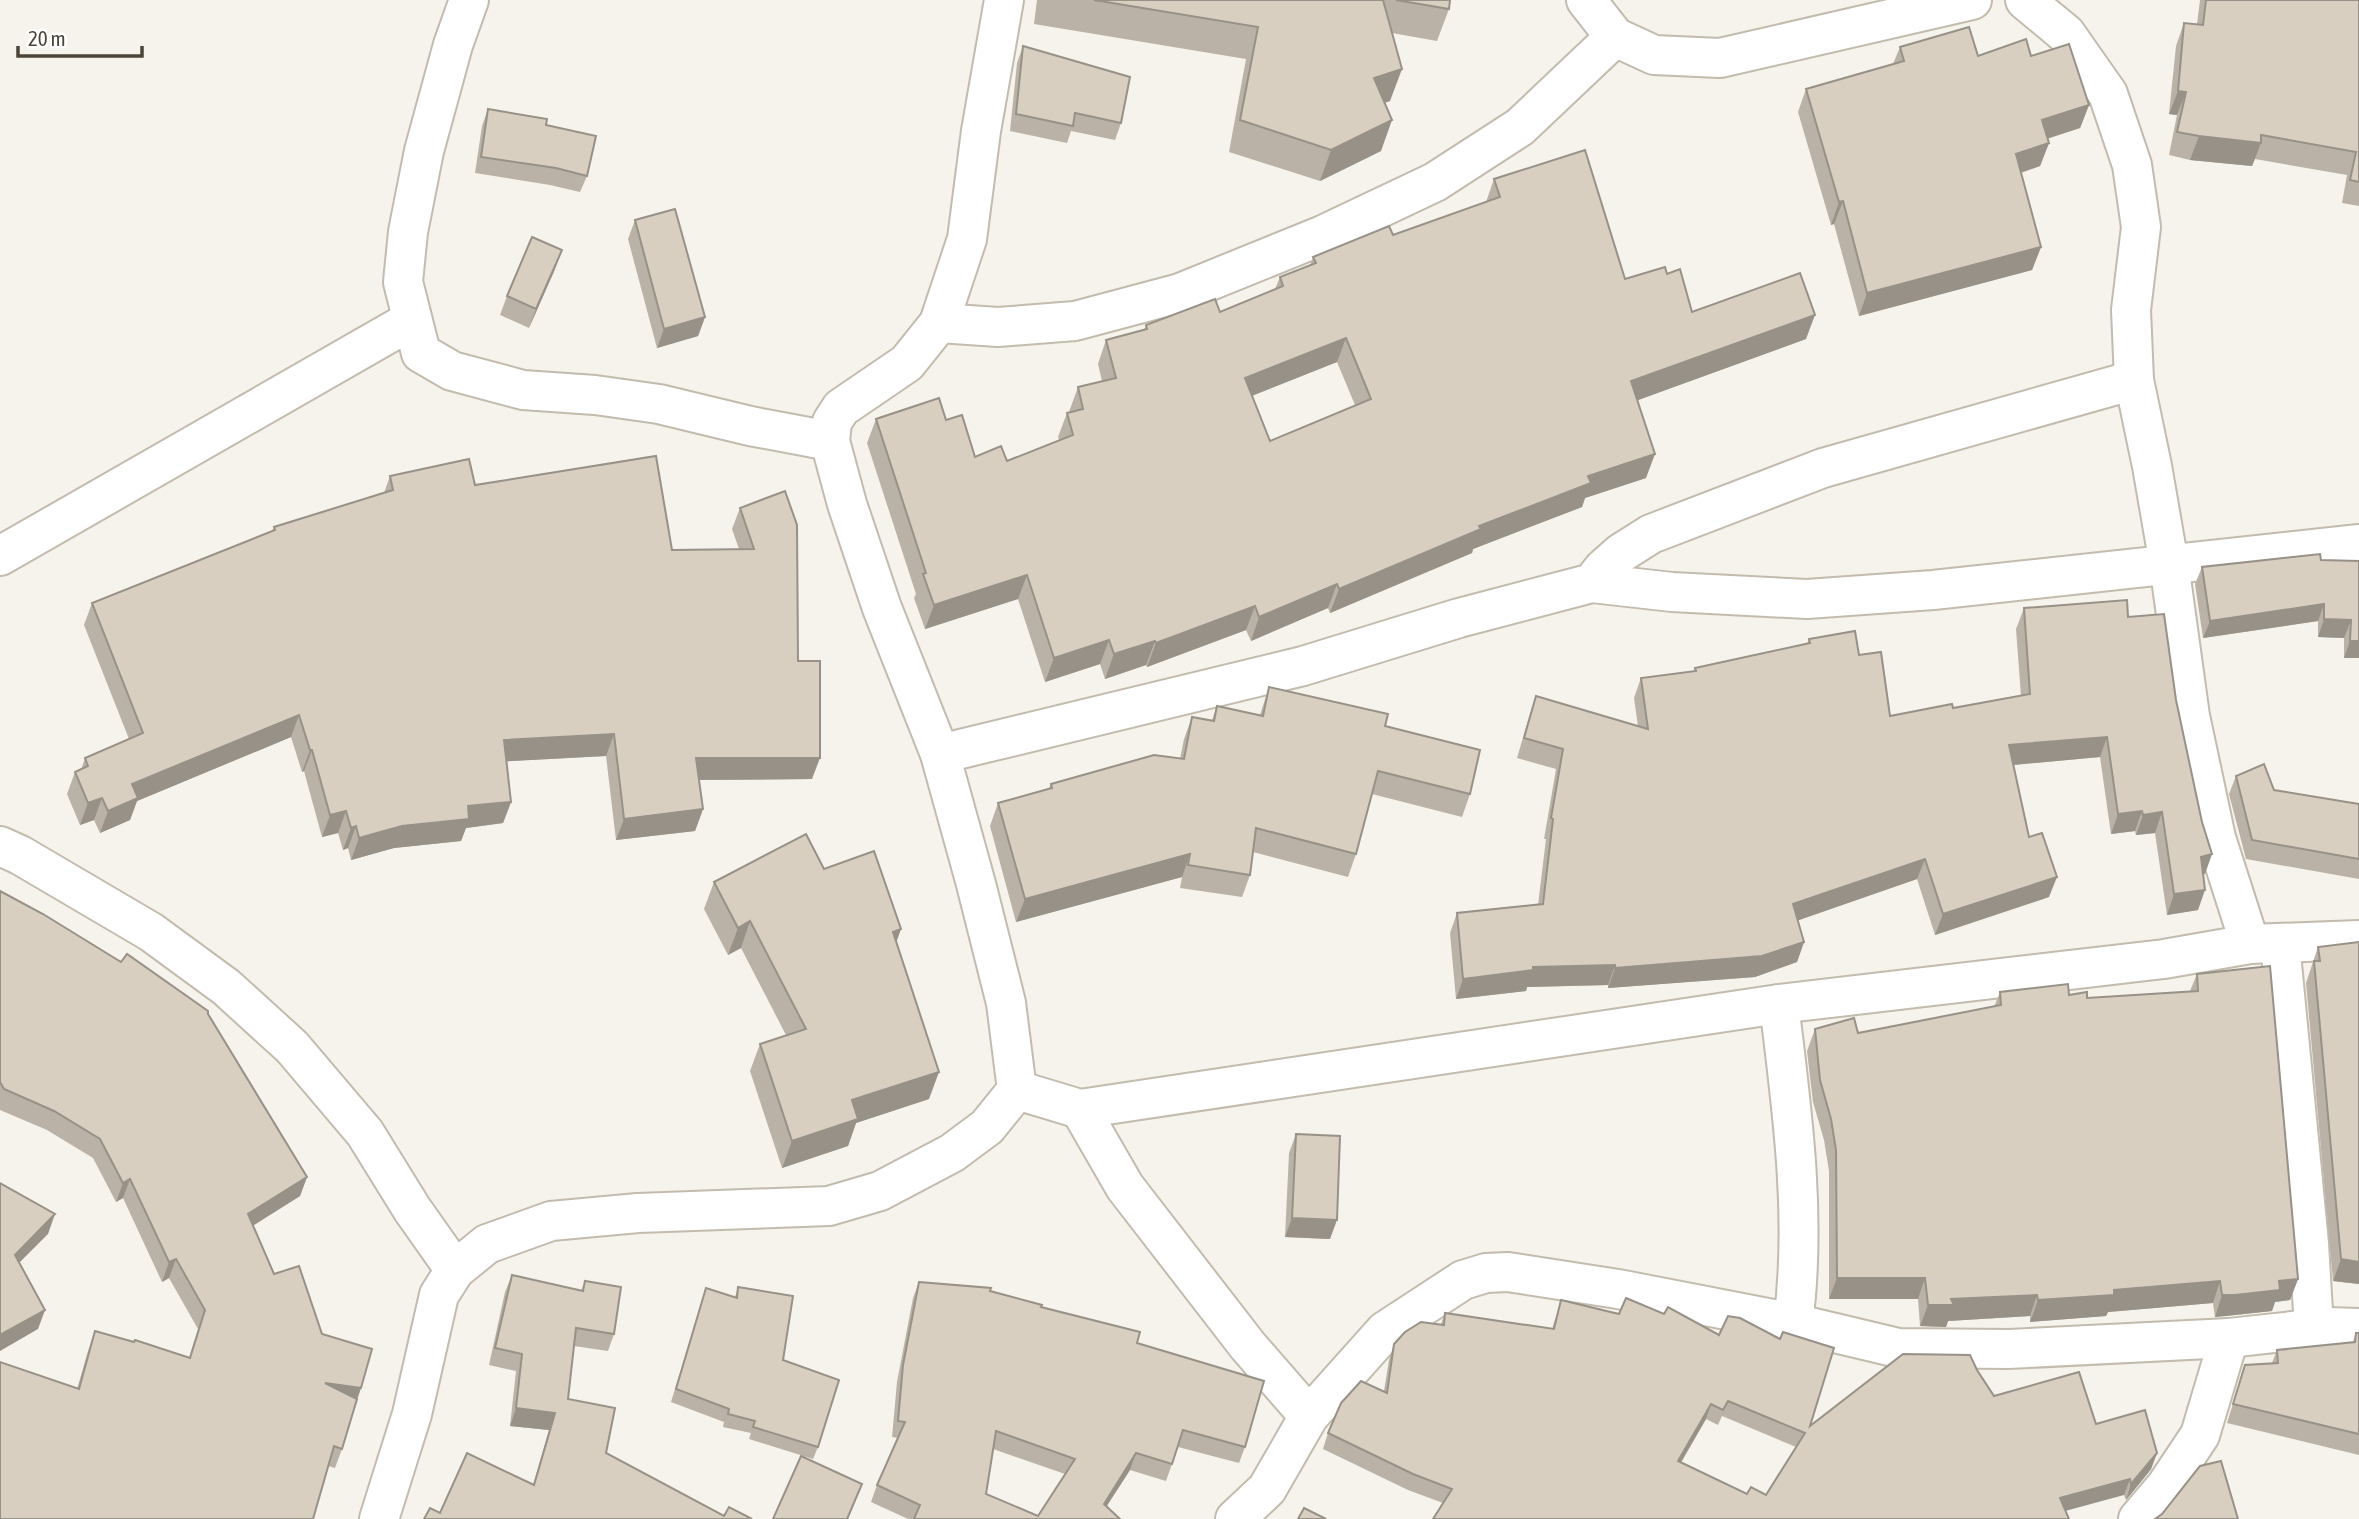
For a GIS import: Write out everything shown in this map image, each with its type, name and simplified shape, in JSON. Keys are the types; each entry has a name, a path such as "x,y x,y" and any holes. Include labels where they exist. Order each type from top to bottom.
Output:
{"street":[{"path":"469,0 453,45 424,151 408,232 403,282 421,353 452,371 523,390 595,395 659,404 750,426 830,441"},
{"path":"379,1519 412,1414 439,1295 455,1270 488,1244 551,1221 638,1213 829,1206 880,1191 952,1153 987,1127 1017,1090 1006,1003 940,754 882,608 847,504 830,441 832,422 842,408 907,363 939,323 967,239 981,131 1004,0"},
{"path":"1586,0 1615,37 1654,55 1720,58 1972,0"},
{"path":"2025,0 2066,34 2108,94 2132,164 2141,228 2131,310 2134,380 2169,564 2193,730 2216,838 2265,944 2309,1243 2314,1329"},
{"path":"939,323 998,327 1076,321 1180,293 1310,240 1434,182 1520,127 1615,37"},
{"path":"0,556 412,320"},
{"path":"1592,583 1621,552 1651,534 1824,468 2134,380"},
{"path":"940,754 1303,666 1459,618 1592,583 1672,592 1807,599 1933,590 2359,544"},
{"path":"0,846 151,932 226,987 292,1047 365,1133 412,1209 455,1270"},
{"path":"1017,1090 1080,1110 1779,1004 2164,959 2265,944 2359,940"},
{"path":"1779,1004 1792,1109 1799,1248 1793,1323"},
{"path":"1080,1110 1125,1187 1248,1346 1309,1416"},
{"path":"1235,1519 1267,1489 1309,1416 1385,1331 1462,1280 1486,1273 1508,1272 1618,1289 1793,1323 1898,1348 2009,1349 2229,1338 2314,1329 2359,1328"},
{"path":"2138,1519 2166,1486 2200,1435 2229,1338"}],"building":[{"path":"1094,0 1383,0 1402,69 1374,78 1392,120 1331,150 1240,120 1258,27"},
{"path":"1396,0 1450,0 1449,9"},
{"path":"2206,0 2359,0 2359,182 2350,180 2356,152 2261,135 2261,143 2177,132 2186,92 2178,91 2184,23 2203,25"},
{"path":"1969,27 1978,56 2026,39 2031,56 2069,44 2089,105 2042,120 2049,143 2016,154 2041,247 1867,293 1843,201 1839,202 1806,89 1904,61 1900,47"},
{"path":"1023,46 1130,77 1121,123 1075,113 1073,126 1016,114"},
{"path":"488,109 547,119 546,125 596,136 587,176 556,168 481,157"},
{"path":"1585,150 1625,279 1665,267 1667,274 1680,269 1692,312 1800,273 1815,315 1631,381 1655,454 1588,476 1591,483 1479,526 1481,529 1339,589 1337,584 1259,617 1255,606 1156,643 1155,641 1114,654 1109,640 1054,658 1027,575 934,605 876,419 939,398 946,420 962,415 975,457 1001,446 1007,461 1073,435 1067,413 1083,409 1078,387 1116,378 1106,340 1147,329 1146,325 1215,299 1220,312 1283,286 1280,277 1316,263 1313,257 1389,226 1393,235 1500,197 1494,179","holes":["1346,338 1371,399 1270,441 1245,378"]},
{"path":"675,209 705,317 664,329 635,220"},
{"path":"532,237 562,250 536,309 507,296"},
{"path":"656,456 672,550 754,549 740,508 785,491 797,525 798,661 820,661 820,758 696,758 703,809 624,819 614,734 504,740 511,802 468,806 469,819 402,826 359,838 356,826 351,828 346,811 330,815 299,715 132,784 138,798 108,811 102,798 88,803 75,772 88,766 85,758 143,733 92,603 275,530 274,527 393,490 390,476 469,459 475,485"},
{"path":"2320,554 2321,560 2359,561 2359,641 2350,641 2351,620 2324,619 2324,604 2210,621 2202,567"},
{"path":"2127,600 2128,617 2164,614 2176,700 2202,822 2212,854 2201,857 2205,890 2174,894 2162,812 2143,815 2142,811 2118,814 2107,737 2009,745 2029,837 2042,833 2057,877 1943,914 1925,859 1793,904 1804,942 1762,956 1615,968 1615,965 1533,967 1533,970 1463,979 1457,913 1543,904 1551,818 1563,749 1524,738 1536,696 1648,729 1641,678 1696,671 1695,668 1810,643 1809,639 1855,631 1859,655 1881,652 1890,716 1952,704 1953,708 2030,694 2024,608"},
{"path":"1269,687 1388,714 1385,726 1480,750 1470,794 1378,771 1356,854 1256,828 1250,875 1188,865 1190,854 1025,899 998,803 1052,788 1051,784 1154,755 1184,759 1192,717 1214,721 1217,706 1263,716"},
{"path":"2264,764 2274,790 2359,804 2359,859 2252,840 2236,776"},
{"path":"806,834 824,869 874,851 901,929 893,932 939,1072 852,1100 858,1119 792,1141 760,1044 806,1029 750,921 738,928 714,882"},
{"path":"0,891 121,962 127,954 208,1011 307,1177 248,1214 274,1274 299,1266 322,1334 372,1349 361,1388 325,1383 357,1399 342,1449 334,1446 313,1519 0,1519 0,1362 79,1389 95,1331 134,1342 135,1340 190,1358 205,1310 176,1259 169,1262 130,1179 123,1183 100,1139 54,1111 4,1089 0,1082"},
{"path":"2359,942 2359,1262 2341,1259 2314,961 2320,961 2318,947"},
{"path":"2270,966 2298,1279 2279,1281 2280,1290 2235,1295 2222,1295 2220,1281 2114,1290 2114,1295 2038,1300 2037,1295 1951,1299 1954,1305 1928,1305 1925,1278 1837,1278 1836,1150 1820,1080 1815,1029 1854,1018 1858,1033 2001,1005 2000,992 2068,984 2069,995 2087,992 2087,998 2198,991 2197,974"},
{"path":"1296,1134 1340,1136 1337,1220 1292,1218"},
{"path":"0,1183 55,1214 15,1255 45,1310 0,1335"},
{"path":"512,1275 583,1291 585,1281 621,1287 614,1334 576,1328 568,1399 615,1408 606,1453 724,1516 729,1507 752,1519 424,1519 430,1508 440,1513 467,1453 534,1485 555,1413 516,1408 522,1354 495,1348"},
{"path":"919,1282 991,1288 990,1291 1042,1305 1041,1307 1140,1332 1137,1343 1264,1381 1245,1447 1183,1430 1172,1464 1136,1453 1104,1504 1120,1519 914,1519 920,1505 877,1485 905,1422 898,1421 903,1365","holes":["996,1431 1075,1459 1038,1516 986,1494"]},
{"path":"738,1287 793,1296 783,1360 839,1380 818,1447 753,1427 755,1421 728,1414 729,1409 676,1389 706,1288 737,1298"},
{"path":"1626,1298 1664,1314 1668,1307 1719,1335 1728,1316 1740,1318 1780,1339 1783,1332 1834,1348 1810,1426 1903,1354 1970,1355 1994,1396 2079,1372 2096,1424 2145,1410 2157,1453 2131,1484 2130,1479 2060,1498 2069,1519 1433,1519 1452,1489 1413,1474 1328,1433 1341,1403 1361,1381 1387,1393 1394,1344 1405,1332 1421,1322 1444,1325 1445,1313 1554,1329 1561,1300 1619,1314","holes":["1728,1401 1805,1433 1766,1495 1751,1487 1747,1494 1678,1461 1711,1404 1723,1410"]},
{"path":"2356,1333 2359,1333 2359,1434 2233,1404 2245,1365 2278,1363 2277,1350 2355,1342"},
{"path":"801,1456 862,1484 847,1519 773,1519"},
{"path":"2221,1461 2238,1519 2155,1519 2200,1466"},
{"path":"1304,1508 1326,1519 1298,1519"}]}
